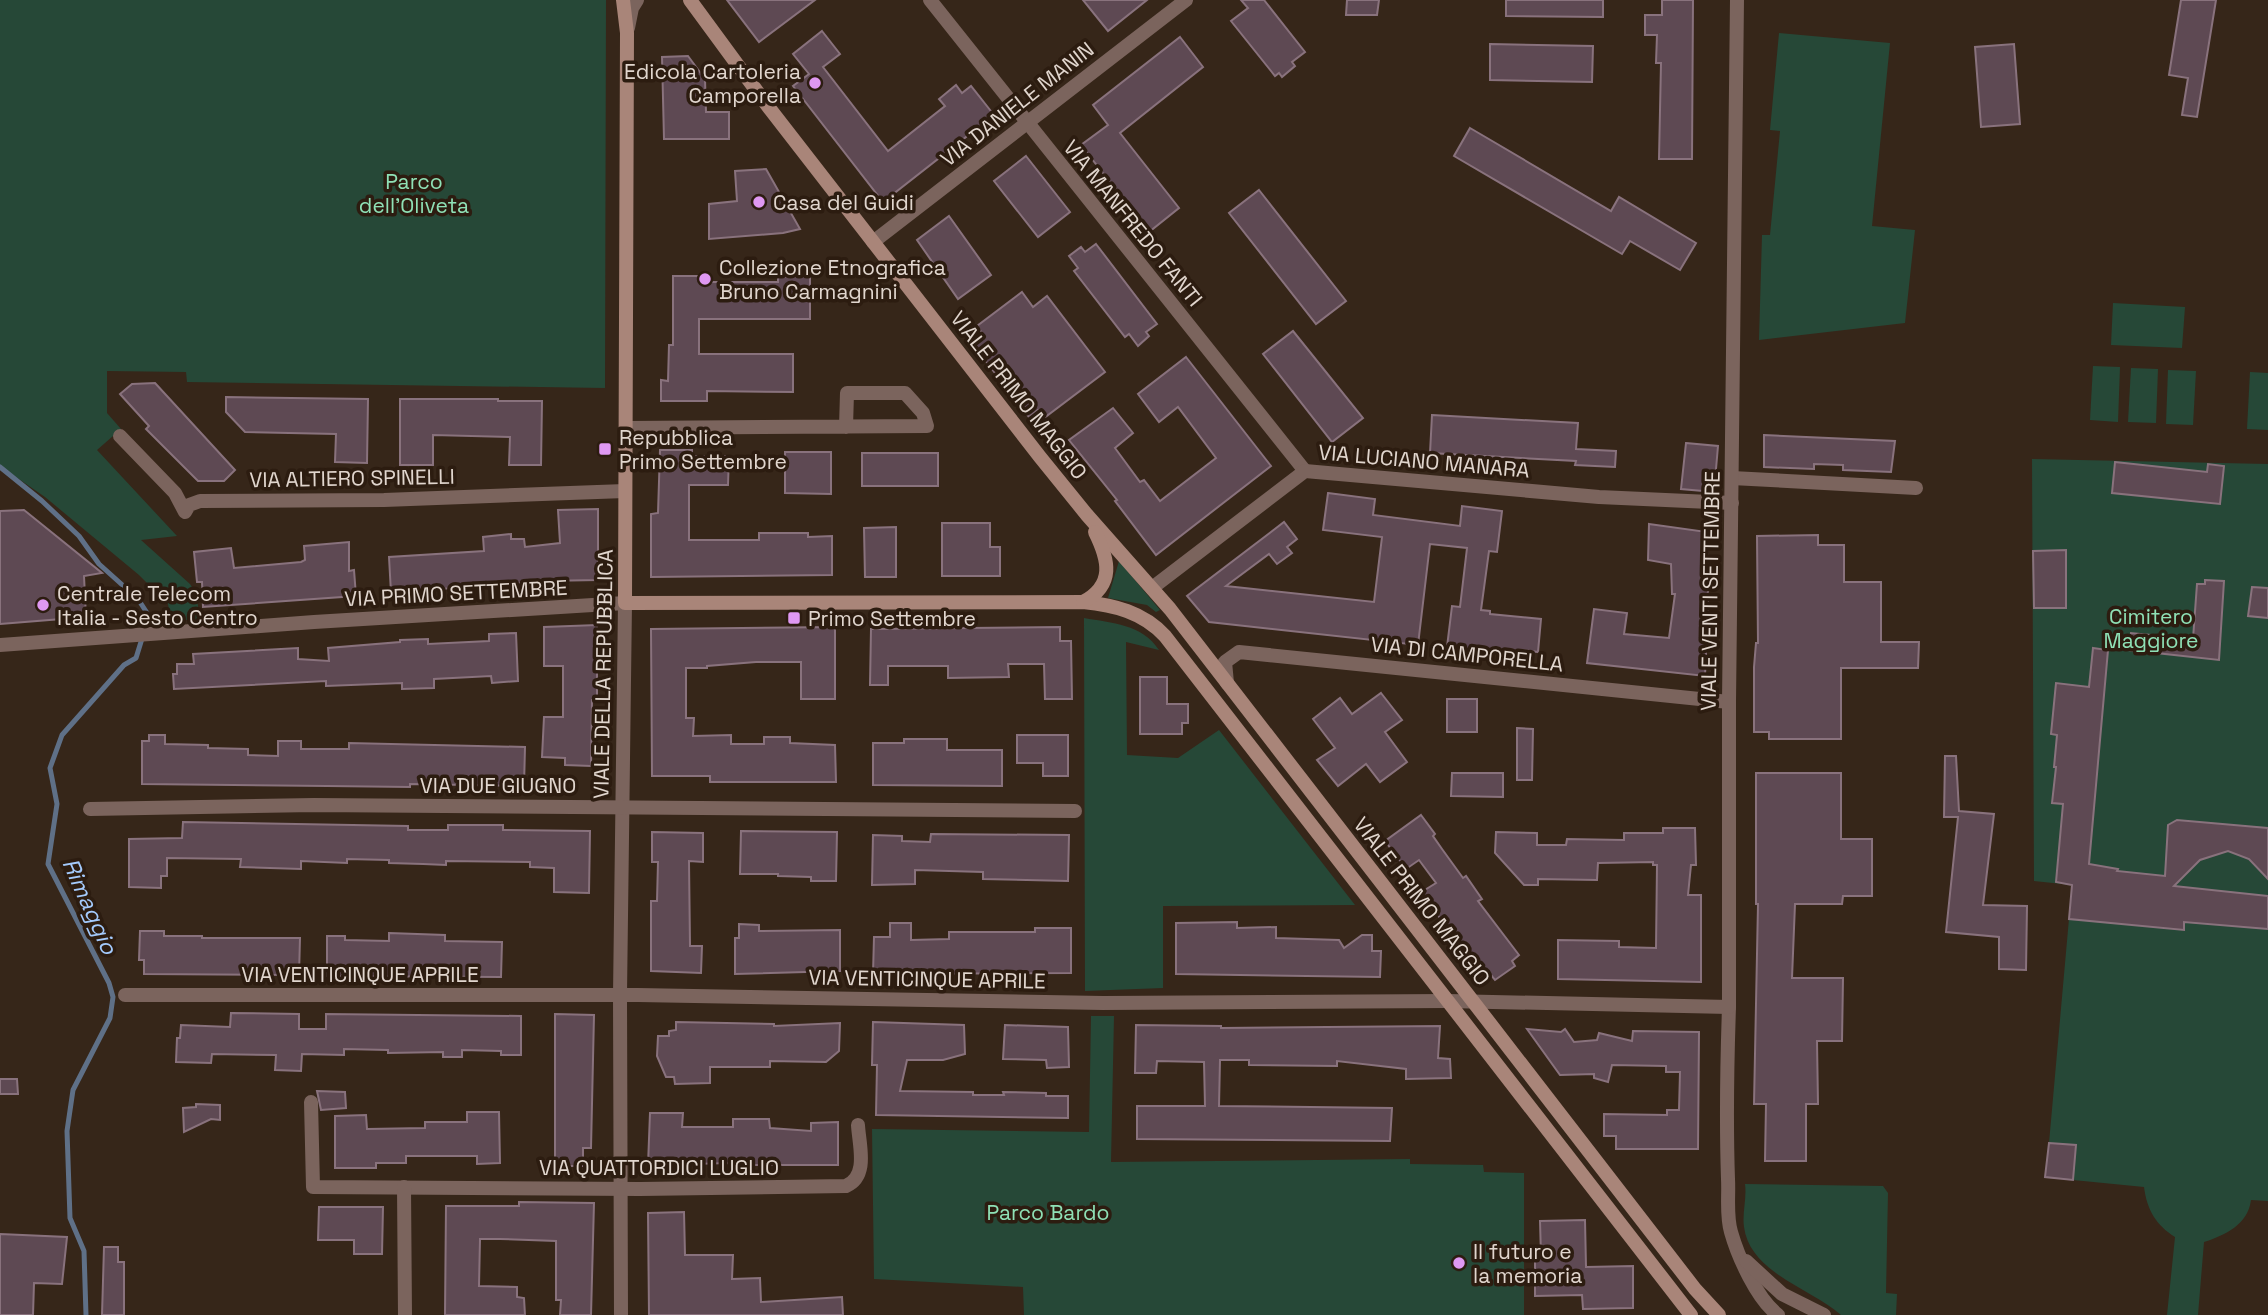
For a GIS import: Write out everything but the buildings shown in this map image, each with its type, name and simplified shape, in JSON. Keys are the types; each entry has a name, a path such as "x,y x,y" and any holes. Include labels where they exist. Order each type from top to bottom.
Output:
{"main road":[{"name":"VIALE DELLA REPUBBLICA","path":"623,0 627,33 625,603"},
{"name":"VIALE PRIMO MAGGIO","path":"690,0 873,242 1087,515 1152,588 1227,683 1684,1275 1719,1315"},
{"name":"VIALE PRIMO MAGGIO","path":"1083,602 1091,598 1103,584 1107,574 1105,554 1087,515"},
{"name":"VIA PRIMO SETTEMBRE","path":"625,603 1083,602 1124,609 1152,622 1161,631"},
{"name":"VIALE PRIMO MAGGIO","path":"1161,631 1691,1315"}],"street":[{"name":"VIALE DELLA REPUBBLICA","path":"627,33 632,8 637,0"},
{"name":"VIA MANFREDO FANTI","path":"930,0 1305,471"},
{"name":"VIA DANIELE MANIN","path":"873,242 1186,0"},
{"name":"VIALE VENTI SETTEMBRE","path":"1737,0 1729,702 1727,1202 1731,1232 1740,1254 1755,1287 1771,1310 1778,1315"},
{"path":"627,428 846,427 927,426 923,413 905,393 847,393 846,427"},
{"name":"VIA ALTIERO SPINELLI","path":"120,436 175,493 185,512 189,505 200,501 384,500 625,491"},
{"name":"VIA LUCIANO MANARA","path":"1152,588 1305,471 1599,497 1732,503"},
{"path":"1732,478 1916,488"},
{"name":"VIALE DELLA REPUBBLICA","path":"621,1315 620,995 625,603"},
{"name":"VIA PRIMO SETTEMBRE","path":"0,645 625,603"},
{"name":"VIA DI CAMPORELLA","path":"1227,683 1225,662 1239,652 1729,702"},
{"name":"VIA DUE GIUGNO","path":"90,809 314,805 1075,811"},
{"name":"VIA VENTICINQUE APRILE","path":"125,995 620,995 1103,1003 1473,1002 1729,1007"},
{"name":"VIA QUATTORDICI LUGLIO","path":"311,1102 313,1188 404,1186 622,1189 846,1186 853,1183 860,1174 858,1125"},
{"path":"404,1186 405,1315"},
{"path":"1740,1254 1782,1294 1824,1315"}],"green space":[{"name":"Parco dell'Oliveta","path":"0,0 606,0 605,388 187,382 186,372 107,371 107,413 121,429 97,450 177,536 141,540 190,584 196,593 200,619 171,621 168,604 139,575 45,497 0,466"},
{"path":"1779,33 1890,43 1872,226 1915,230 1905,323 1759,340 1762,235 1770,235 1780,131 1770,130"},
{"path":"2113,303 2185,307 2182,348 2111,345"},
{"path":"2093,366 2120,367 2118,422 2090,420"},
{"path":"2131,368 2158,369 2156,423 2128,422"},
{"path":"2168,370 2196,371 2193,425 2166,424"},
{"path":"2250,372 2268,373 2268,430 2247,429"},
{"name":"Cimitero Maggiore","path":"2032,459 2268,464 2268,1201 2251,1200 2241,1222 2220,1236 2204,1242 2198,1315 2167,1315 2175,1237 2154,1216 2147,1203 2144,1187 2073,1180 2076,1145 2049,1143 2072,885 2034,881"},
{"path":"1119,561 1160,610 1156,612 1147,605 1108,598"},
{"path":"1084,618 1126,626 1144,635 1159,650 1126,642 1127,755 1178,758 1219,730 1355,905 1163,906 1163,988 1085,991"},
{"name":"Parco Bardo","path":"1091,1016 1114,1016 1111,1162 1410,1159 1410,1164 1483,1165 1484,1172 1524,1173 1524,1315 1024,1315 1023,1287 874,1279 872,1129 1089,1132"},
{"path":"1745,1184 1883,1186 1888,1193 1886,1293 1897,1294 1896,1315 1841,1315 1770,1268 1749,1243 1744,1227"}],"waterway":[{"name":"Rimaggio","path":"0,467 79,536 99,564 138,599 149,616 136,658 124,665 62,735 50,768 57,804 48,864 109,983 113,997 110,1018 73,1090 67,1131 70,1218 84,1251 86,1315"}],"place":[{"name":"Edicola Cartoleria Camporella","path":"815,83"},
{"name":"Casa del Guidi","path":"759,202"},
{"name":"Collezione Etnografica Bruno Carmagnini","path":"705,279"},
{"name":"Repubblica Primo Settembre","path":"605,449"},
{"name":"Centrale Telecom Italia - Sesto Centro","path":"43,605"},
{"name":"Primo Settembre","path":"794,618"},
{"name":"Il futuro e la memoria","path":"1459,1263"}]}
